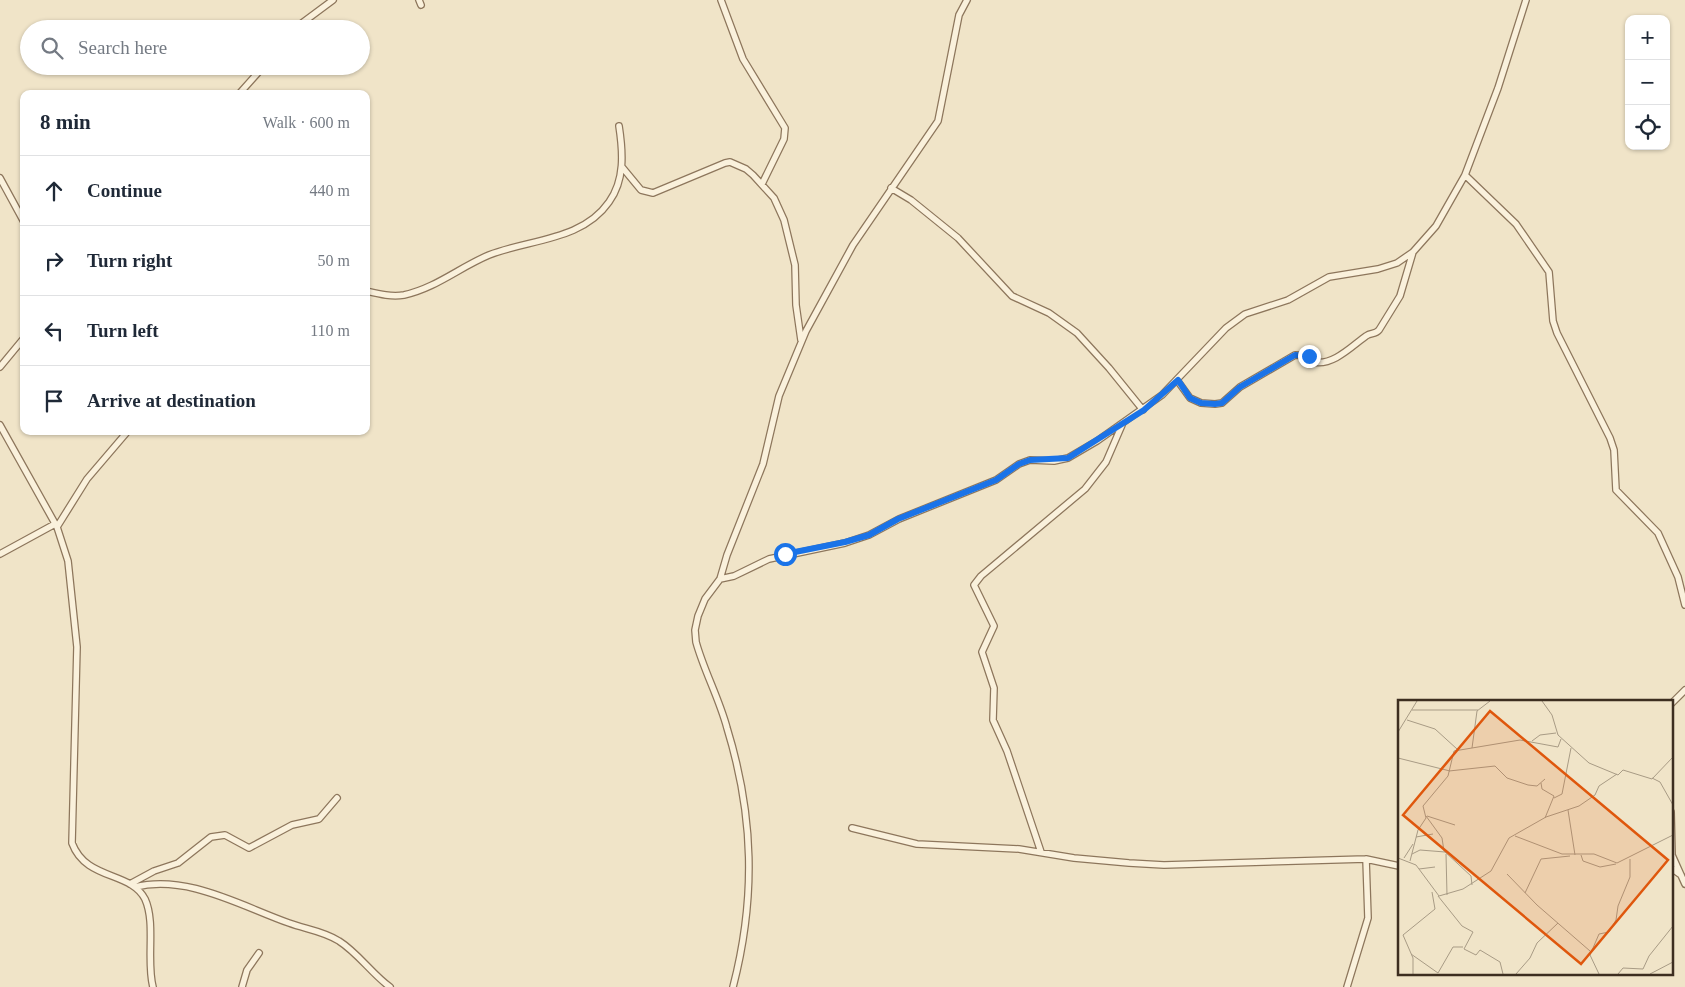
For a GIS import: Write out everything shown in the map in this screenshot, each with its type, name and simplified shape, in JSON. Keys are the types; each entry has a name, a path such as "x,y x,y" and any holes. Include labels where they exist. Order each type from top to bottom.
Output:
{"street":[{"path":"306,20 333,0"},
{"path":"721,0 742,59 785,128 784,139 762,184"},
{"path":"733,987 743,948 747,919 749,887 746,809 743,786 727,726 698,652 695,630 705,599 720,579 727,555 763,464 775,409 801,342 853,245 938,121 959,15 967,0"},
{"path":"720,579 734,576 769,559 869,535 898,519 996,480 1019,464 1030,460 1068,458 1144,410 1178,380 1226,328 1245,314 1288,300 1329,277 1396,264 1413,252 1445,213 1465,175 1498,88 1526,0"},
{"path":"243,90 256,75"},
{"path":"370,292 396,296 415,292 491,254 559,236 586,223 609,203 616,190 622,167 619,126"},
{"path":"622,167 641,190 653,193 730,162 746,169 762,184 774,198 784,220 795,265 796,305 801,342"},
{"path":"1465,175 1516,224 1549,272 1553,321 1610,438 1614,450 1616,490 1658,533 1678,577 1685,605"},
{"path":"0,178 20,215"},
{"path":"892,188 911,200 963,243 1012,296 1049,313 1077,333 1144,410"},
{"path":"1178,380 1190,398 1201,403 1222,403 1240,387 1297,354 1310,356 1313,361 1320,363 1341,355 1368,334 1375,334 1379,330 1400,296 1413,252"},
{"path":"0,367 20,343"},
{"path":"0,425 56,525 68,562 76,632 72,843 77,856 113,878 133,885 148,884 188,888 252,906 282,921 327,935 340,942 390,987"},
{"path":"1041,852 1006,751 993,720 994,688 982,652 994,626 974,585 981,576 1085,489 1106,462 1122,425"},
{"path":"0,554 56,525 87,479 125,435"},
{"path":"1672,703 1685,690"},
{"path":"133,885 154,871 178,863 212,838 226,835 249,848 292,826 316,821 337,798"},
{"path":"852,828 917,844 1041,852 1092,860 1164,865 1366,859 1398,866"},
{"path":"1672,855 1685,884"},
{"path":"1347,987 1368,918 1366,859"},
{"path":"1672,869 1681,875"},
{"path":"133,885 145,898 147,907 153,987"},
{"path":"242,987 247,970 259,953"}],"route":[{"path":"785,554 813,550 869,535 898,519 996,480 1019,464 1030,460 1054,461 1068,458 1098,441 1144,410 1178,380 1190,398 1201,403 1222,403 1246,383 1271,371 1295,355 1309,356"}]}
